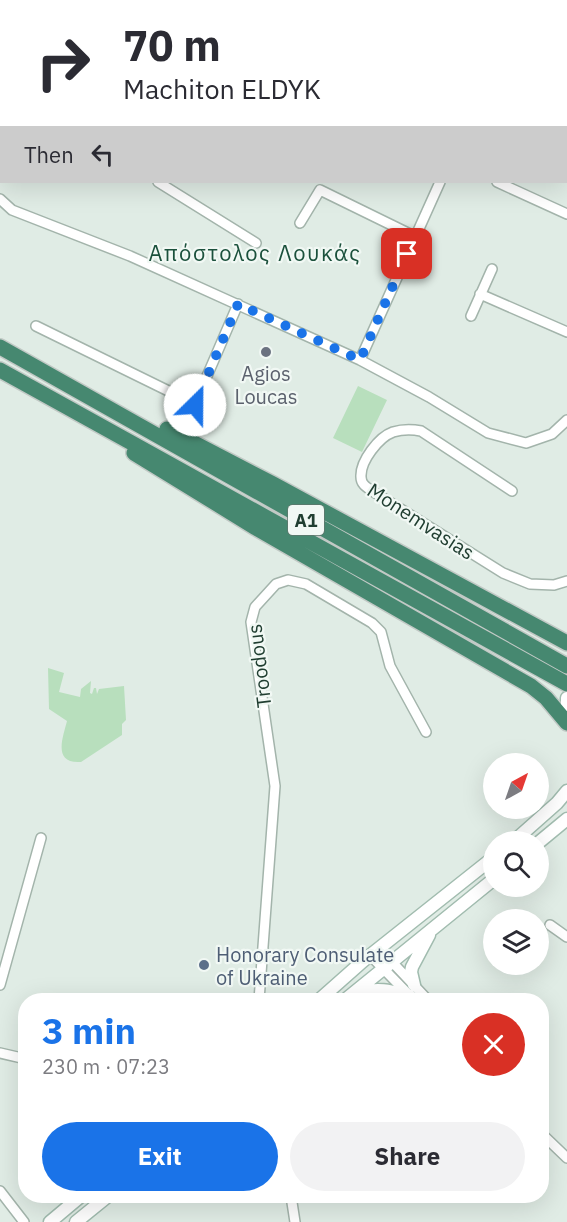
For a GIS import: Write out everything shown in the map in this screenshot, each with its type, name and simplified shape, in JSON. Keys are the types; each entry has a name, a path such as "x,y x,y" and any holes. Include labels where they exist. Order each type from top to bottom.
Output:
{"highway":[{"name":"A1","path":"0,347 567,666"},
{"name":"A1","path":"0,370 567,684"},
{"path":"47,373 165,428 244,469 567,643"},
{"path":"39,390 151,464 256,528 531,687 546,698 567,723"}],"main road":[{"path":"567,698 567,718"},
{"path":"525,831 567,791"},
{"path":"549,834 567,819"},
{"path":"327,993 483,866"},
{"path":"355,993 483,888"},
{"path":"413,993 412,967 433,929"},
{"path":"363,993 374,989 387,989 408,993"},
{"path":"50,1222 73,1203"},
{"path":"76,1222 99,1203"}],"street":[{"path":"160,183 256,243"},
{"path":"360,360 440,183"},
{"path":"499,183 567,214"},
{"path":"300,223 320,190 414,236"},
{"path":"0,200 12,210 130,256 360,360 429,397 488,433 526,443 552,434 567,420"},
{"path":"471,315 492,269"},
{"path":"480,294 567,333"},
{"path":"36,326 195,405 238,304"},
{"name":"Monemvasias","path":"512,491 421,431 406,429 384,437 364,465 361,476 363,484 372,491 503,573 530,584 554,585 567,581"},
{"name":"Troodous","path":"259,993 275,786 251,622 255,607 276,585 288,580 306,584 372,623 381,632 390,666 426,732"},
{"path":"0,985 41,838"},
{"path":"550,926 567,937"},
{"path":"381,948 388,967"},
{"path":"370,956 388,967 412,993"},
{"path":"259,986 263,993"},
{"path":"0,1053 18,1057"},
{"path":"549,1141 567,1158"},
{"path":"0,1191 24,1222"},
{"path":"292,1203 295,1222"}],"green space":[{"path":"358,386 387,400 362,452 333,438"},
{"path":"48,668 64,673 59,692 80,697 81,689 91,681 90,693 92,694 94,688 97,694 99,689 124,686 126,720 122,724 122,735 81,762 66,759 62,742 67,721 49,709"}],"place":[{"name":"Agios Loucas","path":"266,352"},
{"name":"Honorary Consulate of Ukraine","path":"204,965"}],"district":[{"name":"Απόστολος Λουκάς","path":"255,252"}],"route":[{"path":"195,405 238,304 360,360 407,254"}]}
